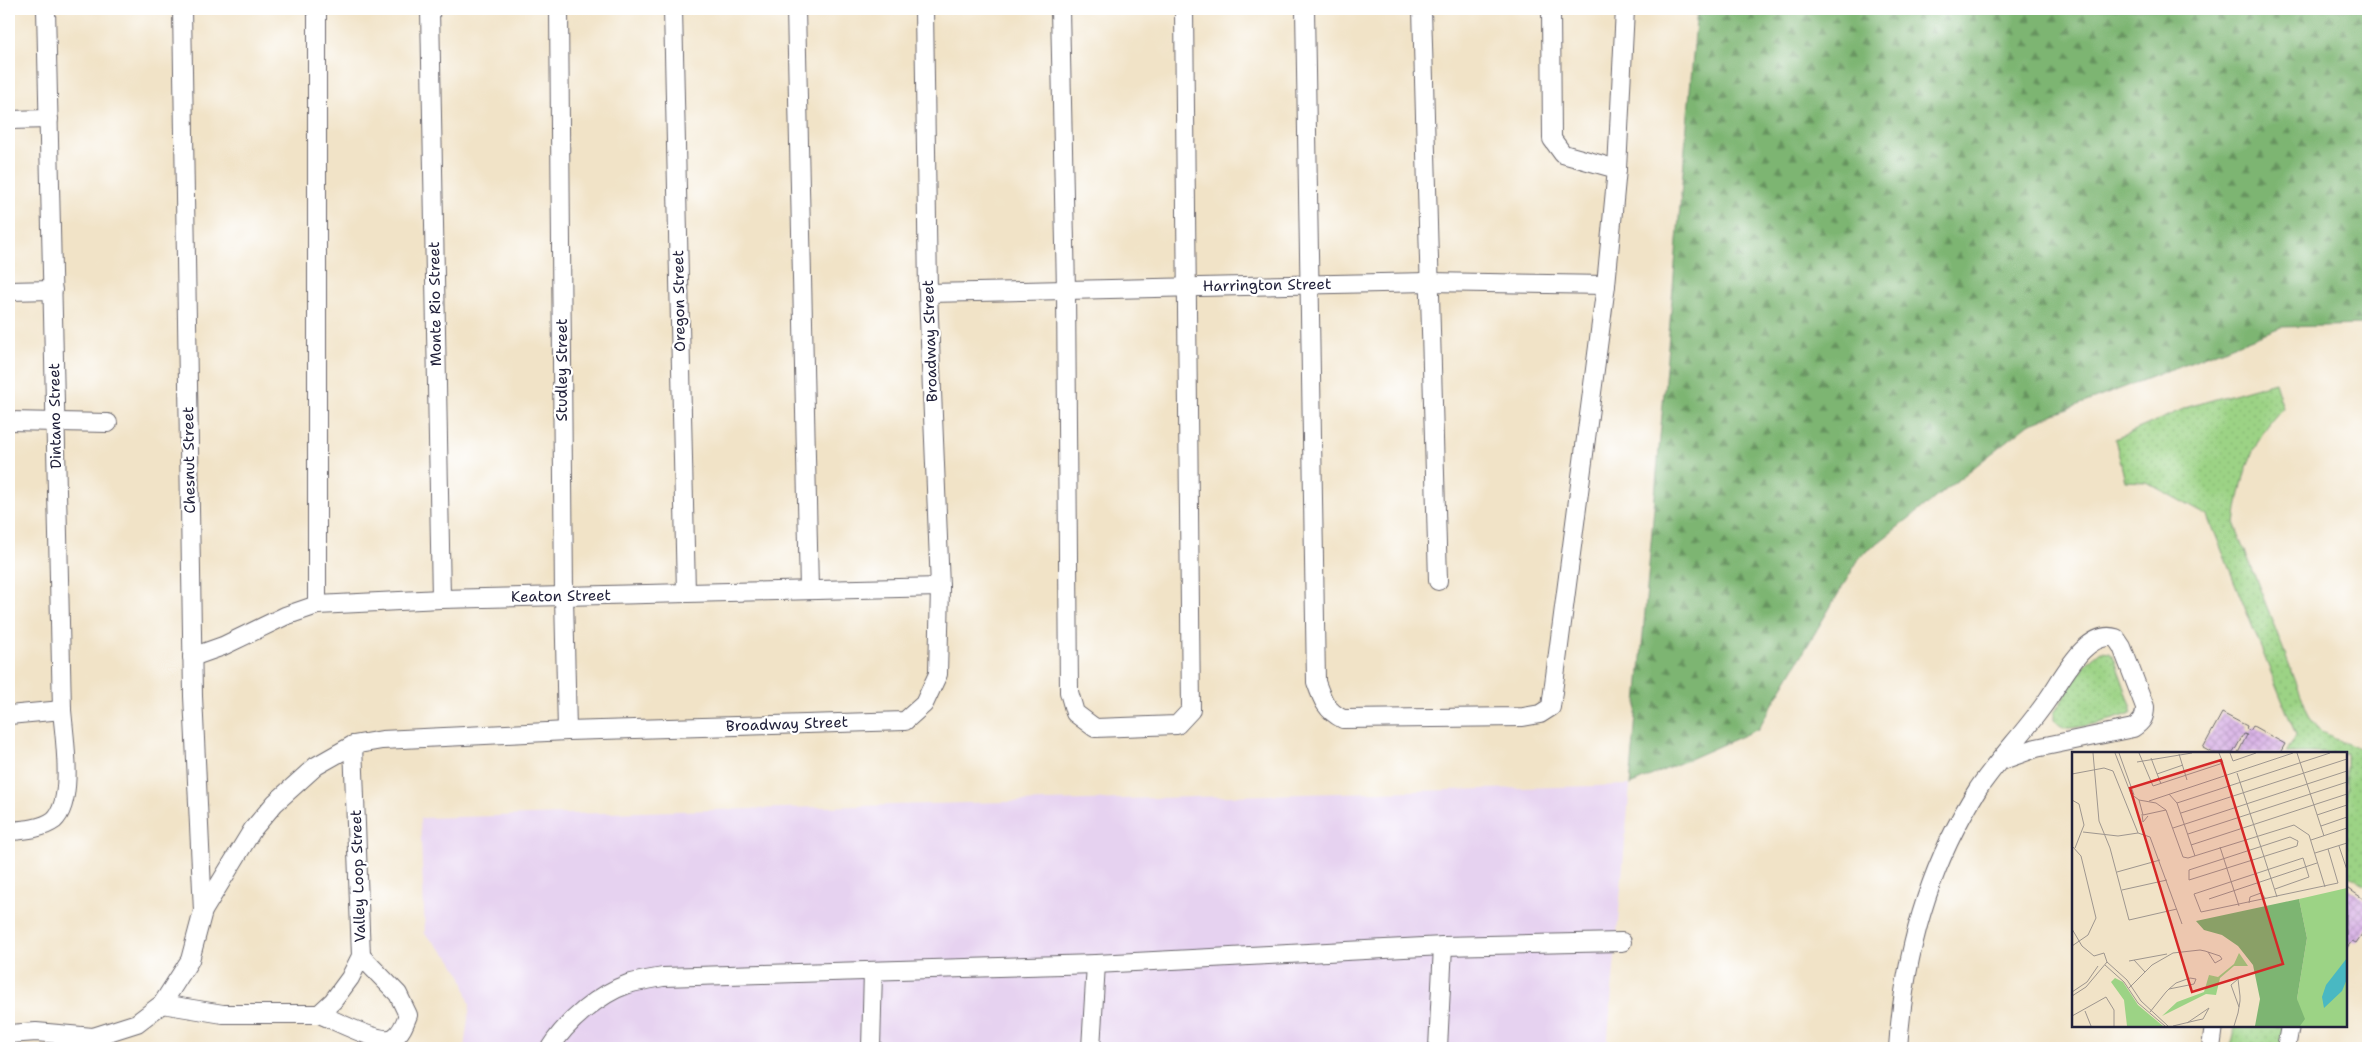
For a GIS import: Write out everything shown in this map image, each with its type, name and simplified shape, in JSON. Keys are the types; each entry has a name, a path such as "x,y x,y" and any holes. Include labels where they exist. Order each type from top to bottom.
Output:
{"street":[{"name":"Dintano Street","path":"9,831 37,828 54,820 63,806 66,789 62,710 46,9"},
{"name":"Chesnut Street","path":"182,9 192,657 203,911"},
{"path":"317,9 317,605"},
{"name":"Monte Rio Street","path":"430,9 441,598"},
{"name":"Studley Street","path":"559,9 564,596 567,731"},
{"name":"Oregon Street","path":"673,9 686,593"},
{"path":"796,9 809,590"},
{"name":"Broadway Street","path":"89,1042 137,1023 162,1004 190,960 203,911 252,829 275,803 316,766 353,745 382,740 567,731 906,721 924,704 938,674 940,587 928,293 924,9"},
{"path":"1060,9 1066,290 1069,692 1075,713 1095,728 1177,725 1191,710 1184,9"},
{"path":"1305,9 1316,682 1324,704 1333,714 1343,718 1523,718 1540,714 1551,707 1606,285 1616,169 1625,9"},
{"path":"1422,9 1428,282 1438,582"},
{"path":"1551,9 1552,138 1562,154 1616,169"},
{"path":"9,120 49,120"},
{"name":"Harrington Street","path":"928,293 1428,282 1606,285"},
{"path":"9,291 52,290"},
{"path":"9,421 108,422"},
{"name":"Keaton Street","path":"192,657 223,646 285,616 317,605 441,598 940,587"},
{"path":"1898,1048 1906,977 1913,940 1930,888 1948,843 1978,789 2000,761 2044,706 2085,646 2099,636 2116,638 2122,647 2145,707 2145,717 2140,723 2133,728 2036,748 2000,761"},
{"path":"9,715 62,710"},
{"name":"Valley Loop Street","path":"319,1014 333,1001 350,978 361,956 353,745"},
{"path":"550,1048 557,1037 588,1006 627,984 662,977 1096,964 1443,946 1622,942"},
{"path":"1438,1048 1443,946"},
{"path":"162,1004 222,1014 319,1014 383,1040 394,1037 404,1026 408,1015 398,994 361,956"},
{"path":"1091,1048 1096,964"},
{"path":"871,1048 873,971"},
{"path":"2211,1048 2214,1027"},
{"path":"2286,1048 2290,1027"},
{"path":"9,1034 36,1032 89,1042"}],"shaded area":[{"path":"1630,785 1607,1048 464,1048 470,1005 462,977 451,959 425,934 420,818"}],"green space":[{"path":"1697,9 2368,9 2368,325 2281,327 2029,424 1860,557 1758,729 1630,785"},
{"path":"2275,382 2283,408 2272,420 2255,447 2244,477 2235,525 2310,718 2322,732 2368,753 2368,887 2347,875 2347,752 2287,752 2296,735 2208,516 2146,482 2125,481 2115,439 2188,407"},
{"path":"2101,651 2110,652 2114,658 2131,705 2131,713 2080,727 2067,728 2061,726 2054,719 2054,713 2086,663"},
{"path":"2235,1027 2284,1027 2281,1048 2230,1048"}],"building":[{"path":"2222,713 2247,726 2246,729 2250,731 2253,726 2285,744 2281,752 2238,752 2247,735 2244,734 2234,752 2210,752 2203,748"},
{"path":"2347,888 2368,902 2368,925 2356,943 2352,941 2347,948"}]}
